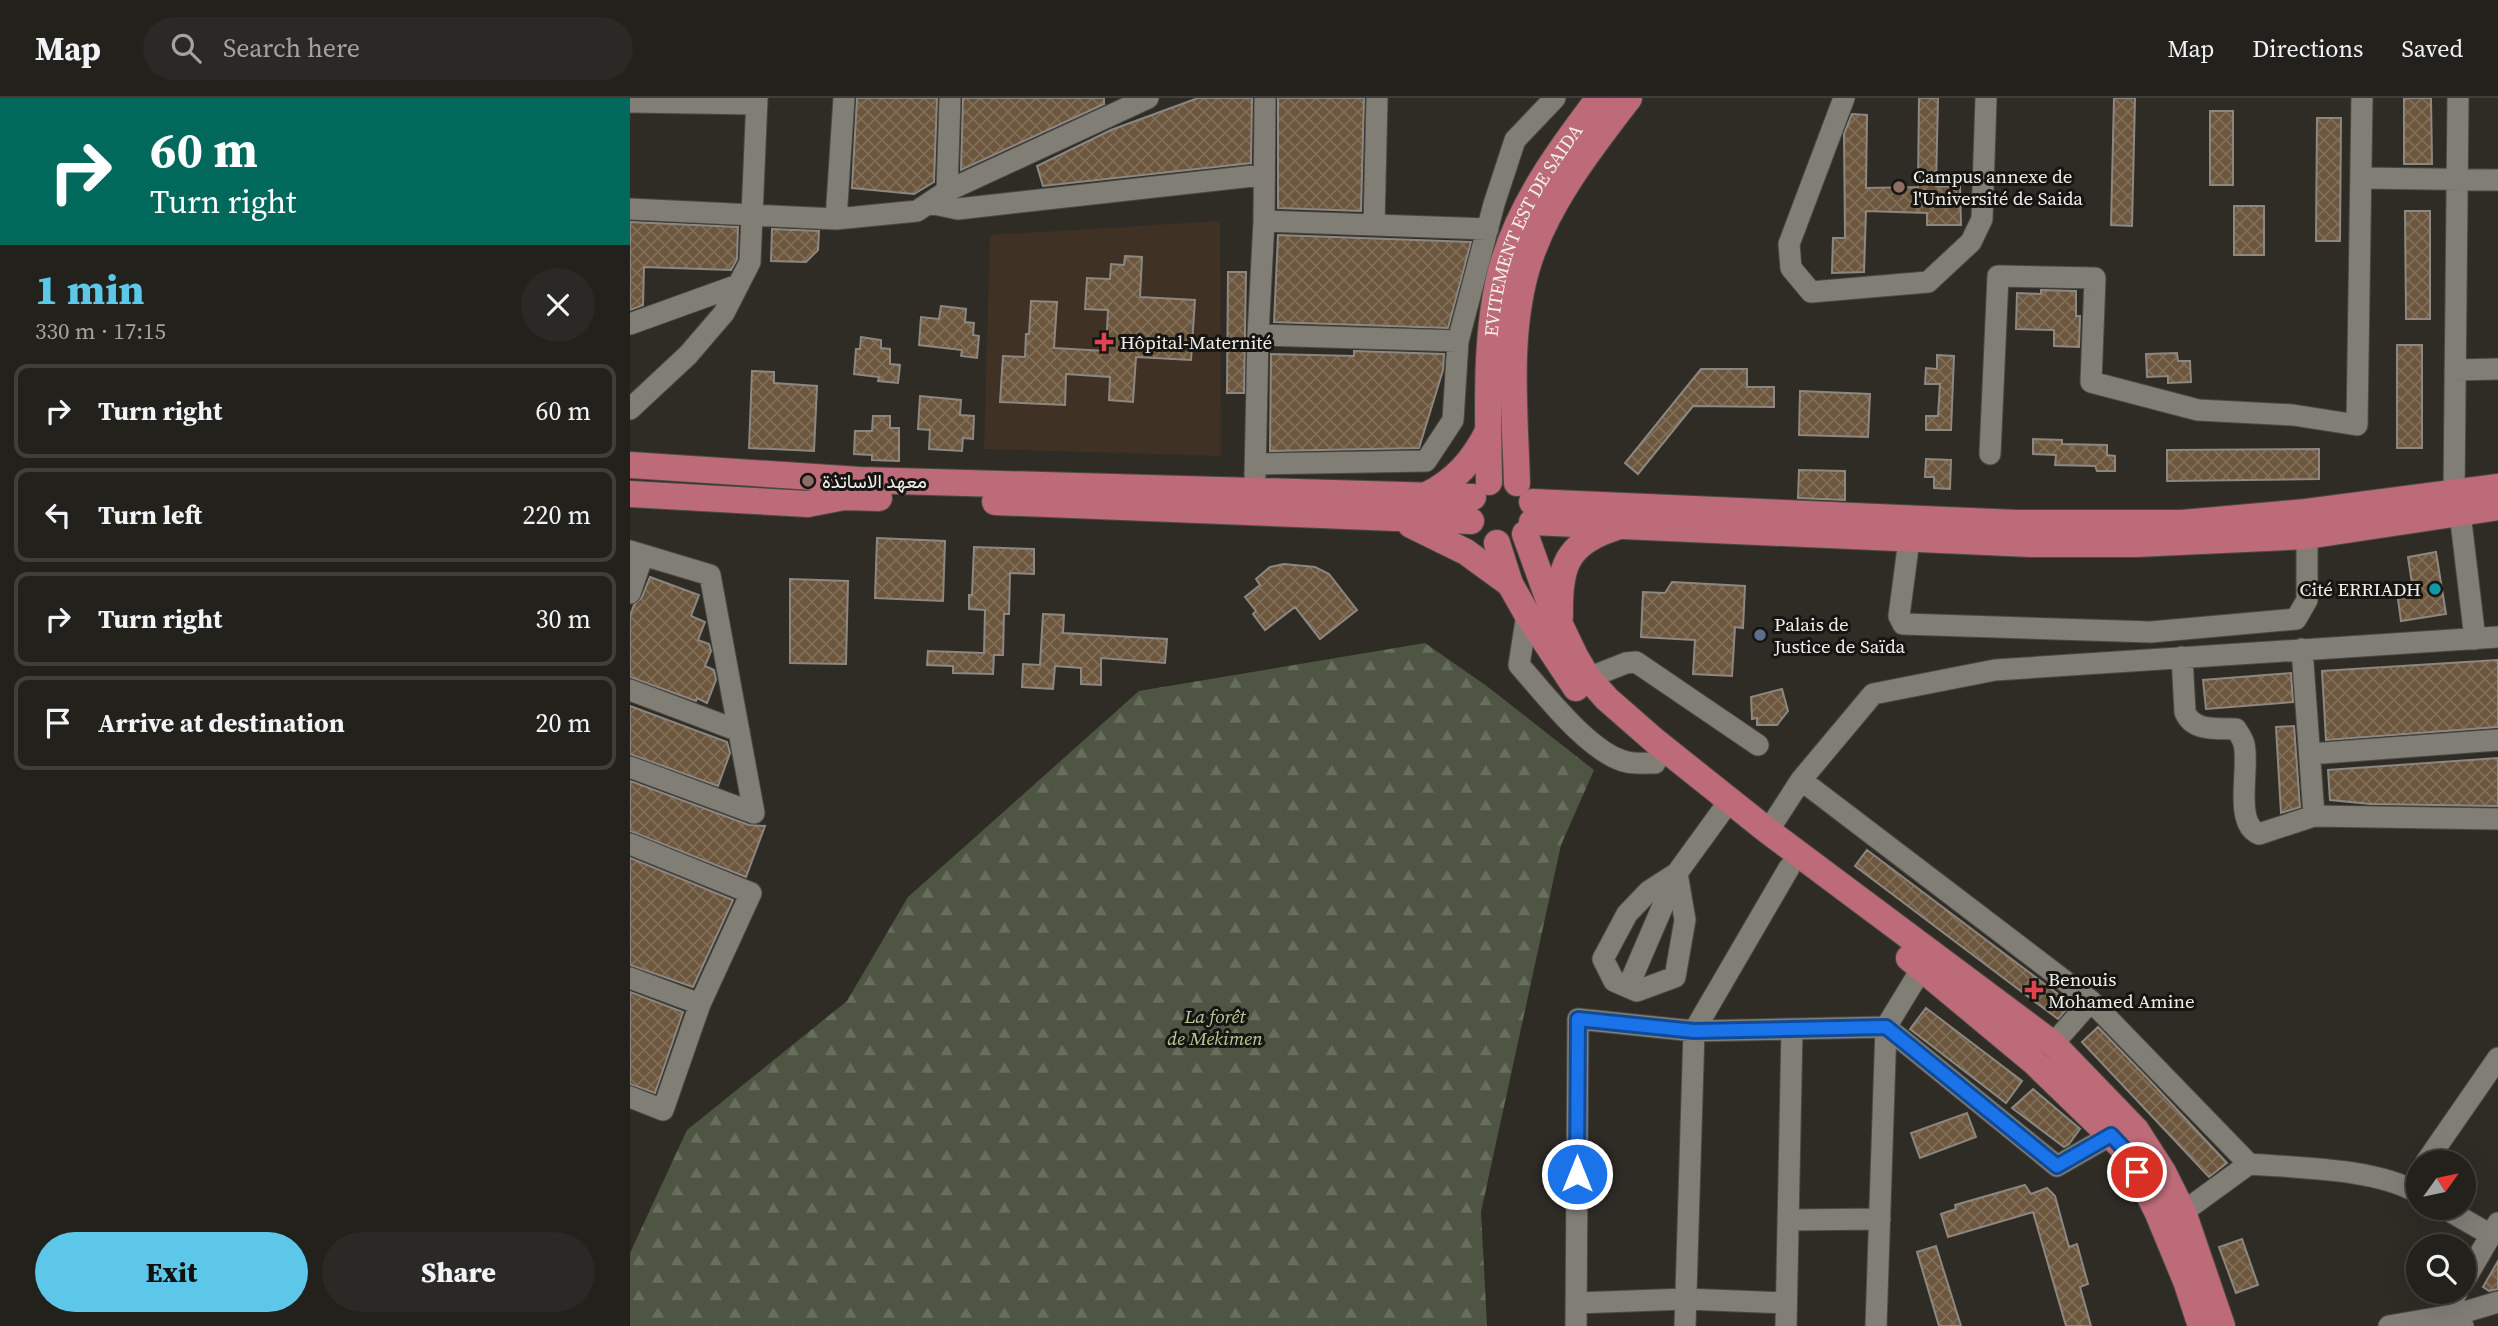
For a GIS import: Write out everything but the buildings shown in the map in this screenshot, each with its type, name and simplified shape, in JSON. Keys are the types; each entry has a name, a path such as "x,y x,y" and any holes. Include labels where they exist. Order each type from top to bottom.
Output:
{"main road":[{"name":"EVITEMENT EST DE SAIDA","path":"1478,500 1488,431 1493,318 1502,264 1519,221 1542,179 1599,98"},
{"path":"1629,98 1562,192 1541,231 1526,271 1517,321 1514,373 1526,510 1551,606 1588,678 1606,699 1789,868 1922,968 2034,1062 2127,1152 2157,1211 2202,1326"},
{"path":"1425,496 1456,476 1469,463 1488,431"},
{"path":"630,465 852,488"},
{"path":"630,476 852,488"},
{"path":"1393,519 1478,500 1506,480 1526,510 1626,525 1909,540 2136,544 2307,536 2457,503 2498,487"},
{"path":"630,484 852,488 1251,503 1393,519 1455,545 1510,584"},
{"path":"630,494 808,504 852,488"},
{"path":"1251,503 1425,496 1478,500"},
{"path":"1478,500 1483,538 1497,543 1515,541 1526,510"},
{"path":"1526,510 2017,523 2182,523 2457,503 2498,507"},
{"path":"1560,622 1560,584 1574,552 1592,535 1626,525"},
{"path":"1497,543 1510,584 1527,614 1572,682 1597,714 1654,763 1768,831 2053,1044 2136,1130 2163,1172 2183,1212 2222,1326"}],"street":[{"path":"836,219 844,98"},
{"path":"947,191 950,98"},
{"path":"1251,503 1257,464 1265,98"},
{"path":"1374,225 1377,98"},
{"path":"1376,131 1393,98"},
{"path":"1257,464 1426,461 1452,420 1458,341 1515,140 1555,98"},
{"path":"1844,98 1789,244 1791,268 1811,292 1928,282 1971,242 1982,219 1986,98"},
{"path":"1990,454 1998,276 2095,278 2091,382 2198,410 2293,415 2357,425 2362,98"},
{"path":"2458,98 2455,369 2457,503 2475,639"},
{"path":"630,102 757,101 750,262 724,313 688,355 630,409"},
{"path":"630,209 836,219 917,211 947,191 1135,101"},
{"path":"929,203 958,209 1262,174"},
{"path":"2361,178 2498,180"},
{"path":"1264,221 1488,229"},
{"path":"630,324 738,285"},
{"path":"1258,335 1458,341"},
{"path":"2455,369 2498,369"},
{"path":"1909,540 1899,616 1903,624 2151,632 2296,620 2307,600 2307,536"},
{"path":"630,593 636,553 710,575 754,813 630,767"},
{"path":"1768,831 1801,780 1872,694 1995,670 2498,637"},
{"path":"2302,649 2314,816"},
{"path":"2182,657 2185,712 2188,720 2195,726 2236,729 2244,742 2245,819 2251,831 2259,834 2314,816 2498,819"},
{"path":"1588,678 1626,663 1636,662 1758,745"},
{"path":"630,690 739,731"},
{"path":"2310,754 2498,740"},
{"path":"1801,780 2091,1001 2249,1164"},
{"path":"1628,987 1676,873 1725,807"},
{"path":"630,844 751,892 700,1004 663,1110 630,1097"},
{"path":"1685,1326 1694,1031 1789,868"},
{"path":"1676,873 1685,920 1675,976 1637,991 1614,981 1603,959 1627,914 1649,891 1676,873"},
{"path":"1876,1326 1886,1027 1922,968"},
{"path":"630,978 700,1004"},
{"path":"2053,1044 2091,1001"},
{"path":"1576,1326 1578,1019 1694,1031 1886,1027 2057,1166 2111,1135"},
{"path":"1786,1326 1793,1029"},
{"path":"2434,1150 2498,1058"},
{"path":"2183,1212 2249,1164 2312,1169 2406,1183"},
{"path":"1788,1220 1880,1219"},
{"path":"2473,1220 2494,1229 2476,1260"},
{"path":"1577,1303 1685,1299 1786,1303"},
{"path":"2389,1326 2460,1320 2498,1302"}],"shaded area":[{"name":"Hôpital-Maternité","path":"1220,221 1221,456 984,449 990,235"}],"green space":[{"name":"La forêt de Mekimen","path":"1425,643 1488,687 1594,770 1561,845 1481,1212 1487,1326 630,1326 630,1253 687,1130 847,1001 908,897 1139,691"}],"place":[{"name":"Campus annexe de l'Université de Saida","path":"1899,187"},
{"name":"Hôpital-Maternité","path":"1104,342"},
{"name":"معهد الاساتذة","path":"808,481"},
{"name":"Cité ERRIADH","path":"2435,589"},
{"name":"Palais de Justice de Saïda","path":"1760,635"},
{"name":"Benouis Mohamed Amine","path":"2034,990"}],"route":[{"path":"1577,1174 1578,1019 1694,1031 1886,1027 2057,1166 2111,1135 2127,1152 2137,1172"}]}
